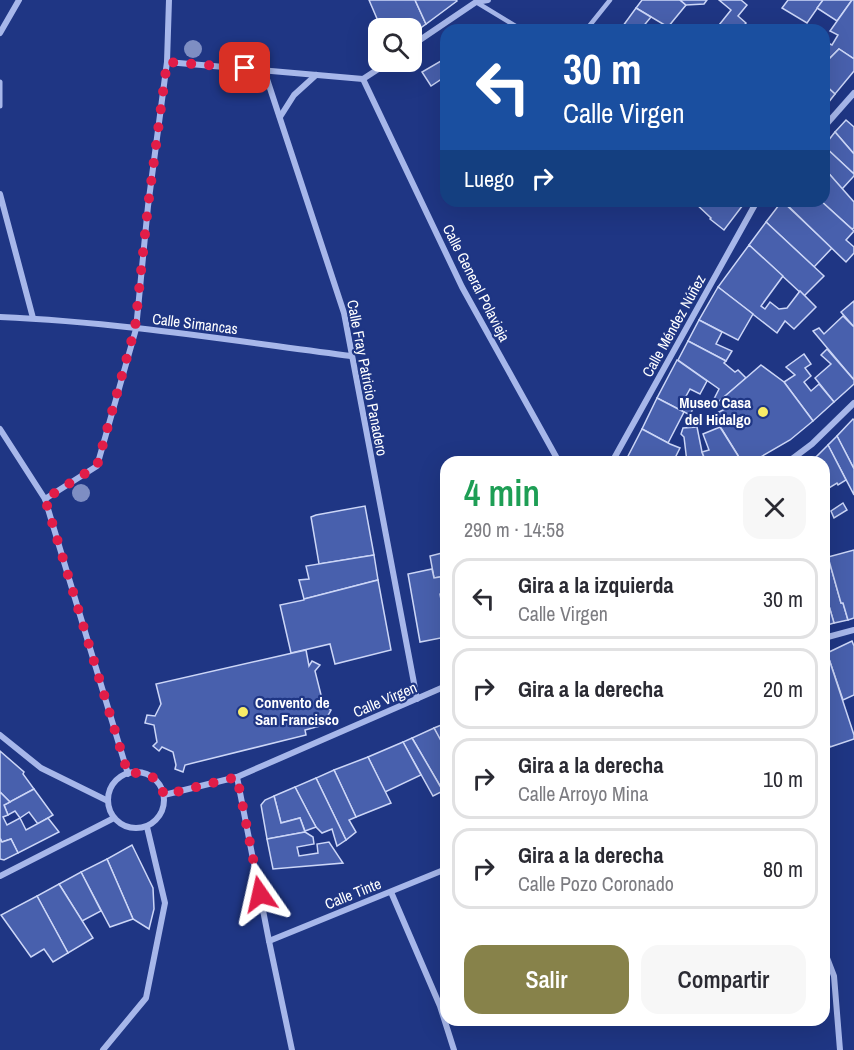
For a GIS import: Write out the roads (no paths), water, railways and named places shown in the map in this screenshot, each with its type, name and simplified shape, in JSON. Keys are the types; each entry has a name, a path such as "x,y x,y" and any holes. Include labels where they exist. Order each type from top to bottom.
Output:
{"street":[{"path":"0,33 20,0"},
{"path":"45,499 97,466 135,328 167,62 169,0"},
{"path":"444,24 476,2 488,0"},
{"path":"422,39 440,26"},
{"path":"167,62 363,79 374,72"},
{"name":"Calle Fray Patricio Panadero","path":"264,70 344,313 417,699"},
{"path":"280,117 294,95 316,75"},
{"name":"Calle General Polavieja","path":"363,79 462,287 556,456"},
{"path":"0,82 0,106"},
{"path":"830,120 854,93"},
{"path":"0,194 33,318"},
{"name":"Calle Méndez Núñez","path":"615,456 754,207"},
{"name":"Calle Simancas","path":"0,317 135,328 351,356"},
{"path":"796,456 812,444 854,403"},
{"path":"0,429 45,499 128,774"},
{"path":"830,636 854,630"},
{"name":"Calle Virgen","path":"164,795 237,777 440,689"},
{"path":"0,735 41,768 108,801"},
{"path":"137,772 155,779 164,795 161,814 147,827 138,828 121,824 114,818 108,801 109,792 119,778 137,772"},
{"path":"237,777 292,1050"},
{"path":"0,876 114,818"},
{"path":"103,1050 146,998 163,914 165,903 147,827"},
{"name":"Calle Tinte","path":"269,941 440,872"},
{"path":"391,892 440,1006"},
{"path":"830,966 834,976 840,1050"},
{"path":"446,1026 454,1050"}],"lane":[{"path":"591,24 610,0"},
{"path":"476,2 512,24"}],"place":[{"name":"Museo Casa del Hidalgo","path":"763,412"},
{"name":"Convento de San Francisco","path":"243,712"}]}
